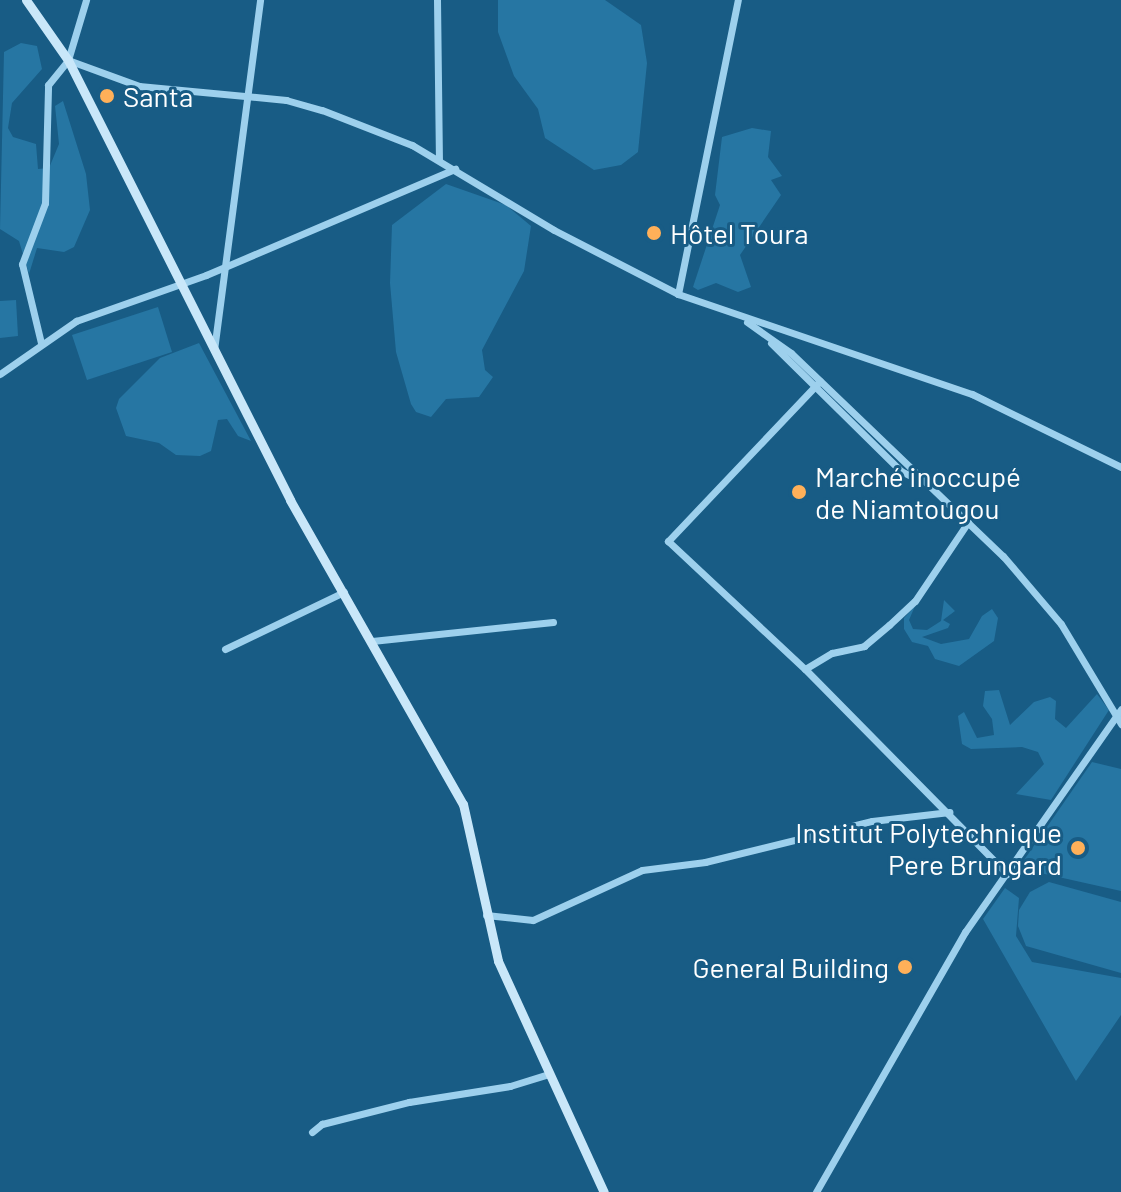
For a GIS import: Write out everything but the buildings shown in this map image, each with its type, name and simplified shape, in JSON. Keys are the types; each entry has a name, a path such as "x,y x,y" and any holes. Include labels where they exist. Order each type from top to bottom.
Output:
{"main road":[{"path":"26,0 68,60 178,284 344,592 463,804 498,961 604,1192"}],"street":[{"path":"41,343 22,264 45,203 48,85 68,60 86,0"},
{"path":"214,350 228,264 244,96 260,0"},
{"path":"437,0 439,160"},
{"path":"678,294 738,0"},
{"path":"68,60 139,86 244,96 322,110 439,160 554,230 678,294 744,320 972,394 1121,467"},
{"path":"0,374 76,321 228,264 456,169"},
{"path":"744,320 820,381 968,522 1061,624 1118,712 1121,724"},
{"path":"767,338 813,388 890,460 923,482"},
{"path":"820,381 667,537 805,669 1007,874"},
{"path":"858,430 864,422"},
{"path":"890,460 898,453"},
{"path":"805,669 832,653 864,646 889,625 915,601 968,522"},
{"path":"225,649 344,592"},
{"path":"372,641 553,622"},
{"path":"816,1192 958,945 1118,712"},
{"path":"486,915 533,920 642,870 705,862 872,821 949,812"},
{"path":"312,1132 322,1124 409,1102 510,1086 549,1074"}],"shaded area":[{"path":"498,0 605,0 641,25 647,63 638,152 621,165 594,170 545,138 538,109 514,76 498,32"},
{"path":"21,43 37,46 42,69 12,103 8,128 13,137 36,144 38,169 49,168 59,144 55,106 63,101 86,174 90,210 74,247 64,252 37,248 29,274 19,241 0,229 4,52"},
{"path":"752,128 771,131 768,157 782,176 771,180 781,195 740,255 751,287 738,292 716,283 698,290 693,287 720,205 715,195 722,137"},
{"path":"446,184 506,205 531,226 524,271 482,350 485,370 493,377 479,397 446,399 431,417 416,412 411,404 396,352 390,283 392,225"},
{"path":"16,300 18,336 0,338 0,301"},
{"path":"158,307 172,352 87,380 72,335"},
{"path":"199,343 251,441 238,436 227,419 218,420 211,451 200,456 176,455 159,443 126,436 116,408 119,399 160,358"},
{"path":"944,600 955,611 943,620 950,624 948,628 922,637 941,644 969,639 982,616 992,609 998,618 994,641 959,666 935,659 928,646 912,642 904,629 904,618 915,606 909,620 913,629 927,630 941,621"},
{"path":"999,690 1010,725 1034,702 1050,697 1056,701 1055,719 1066,728 1097,694 1109,710 1051,800 1016,794 1044,764 1038,752 1022,747 971,749 962,744 958,716 964,712 977,738 994,735 992,719 983,706 985,691"},
{"path":"1092,762 1121,769 1121,891 1036,872 1024,860"},
{"path":"1049,882 1121,902 1121,973 1026,946 1018,926 1019,910 1030,892"},
{"path":"1005,888 1019,898 1016,936 1032,962 1121,978 1121,1015 1076,1081 983,919"}],"place":[{"name":"Santa","path":"107,96"},
{"name":"Hôtel Toura","path":"654,233"},
{"name":"Marché inoccupé de Niamtougou","path":"799,492"},
{"name":"Institut Polytechnique Pere Brungard","path":"1078,848"},
{"name":"General Building","path":"905,967"}]}
